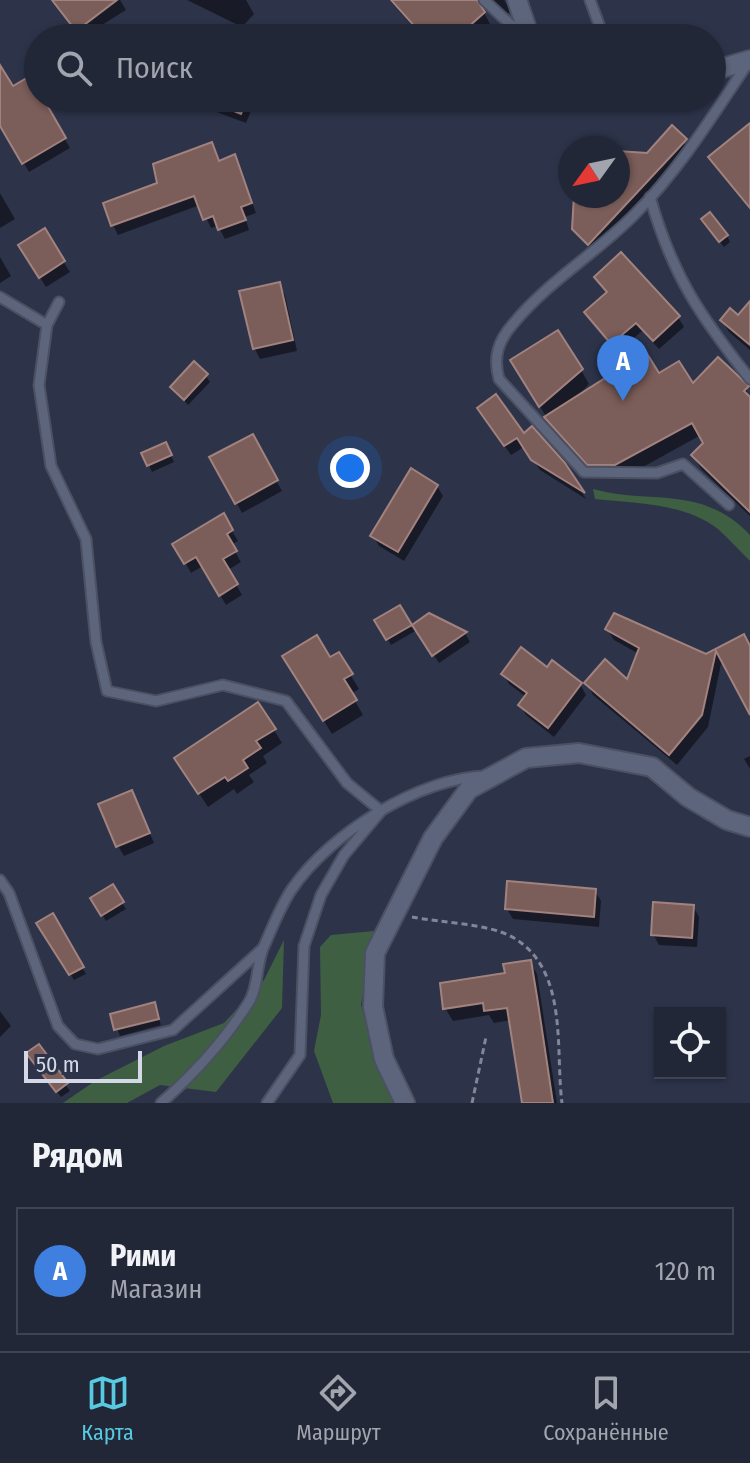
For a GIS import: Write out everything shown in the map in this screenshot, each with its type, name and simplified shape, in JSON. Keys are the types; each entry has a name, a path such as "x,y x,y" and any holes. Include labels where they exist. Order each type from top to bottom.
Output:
{"street":[{"path":"517,0 523,24"},
{"path":"726,67 750,60"},
{"path":"405,1103 384,1059 373,1007 375,953 433,838 469,789 526,758 579,753 652,767 688,797 727,820 750,827"}],"lane":[{"path":"484,0 511,24"},
{"path":"590,0 599,24"},
{"path":"726,96 750,60"},
{"path":"715,112 691,148 650,197 513,324 497,348 494,362 499,379 584,472 657,473 683,464 729,505"},
{"path":"650,197 663,241 698,313 750,379"},
{"path":"0,297 47,325"},
{"path":"59,302 47,325 39,385 51,466 86,539 96,642 107,691 156,701 223,685 286,701 347,783 381,811"},
{"path":"161,1103 195,1073 251,999 262,949 292,889 326,852 381,811 422,789 462,776 494,776"},
{"path":"267,1103 300,1055 304,946 321,895 344,855 381,811"},
{"path":"0,880 9,893 58,1026 75,1044 98,1049 173,1030 262,949"}],"path":[{"path":"394,914 513,937 536,957 552,992 562,1103"},
{"path":"472,1103 486,1037"}],"green space":[{"path":"593,489 695,502 713,509 732,519 750,535 750,561 705,520 675,509 595,499"},
{"path":"374,931 361,1005 393,1103 333,1103 314,1051 321,1015 320,947 331,935"},
{"path":"284,940 282,1008 216,1092 160,1085 127,1103 63,1103 95,1081 164,1046 224,1023 264,980"}],"building":[{"path":"52,0 117,0 85,24 71,24"},
{"path":"391,0 477,0 485,12 472,24 412,24"},
{"path":"0,65 13,86 24,80 24,112 51,112 66,138 22,164 0,126"},
{"path":"750,123 750,208 708,157"},
{"path":"672,125 687,139 630,200 630,152 647,153"},
{"path":"212,142 219,161 235,154 252,203 241,207 246,220 218,230 213,216 203,220 194,196 111,226 103,203 157,183 153,164"},
{"path":"573,208 623,208 588,245 572,229"},
{"path":"710,212 728,235 719,242 701,219"},
{"path":"45,228 65,261 39,278 18,245"},
{"path":"621,252 680,316 653,341 636,323 611,344 584,312 607,292 594,277"},
{"path":"280,282 293,340 253,349 239,291"},
{"path":"750,301 750,345 720,320 730,308 738,315"},
{"path":"558,330 583,369 539,407 510,360"},
{"path":"646,352 659,373 679,361 693,383 718,357 749,386 744,391 750,397 750,512 691,455 703,443 692,423 615,465 587,465 544,417"},
{"path":"194,361 208,374 184,400 170,387"},
{"path":"496,394 524,433 532,426 565,463 585,493 531,460 517,438 504,446 477,408"},
{"path":"253,434 278,480 235,504 209,457"},
{"path":"166,442 172,455 147,466 141,453"},
{"path":"411,468 438,485 398,552 370,536"},
{"path":"224,513 233,530 227,534 237,551 223,559 238,584 219,596 196,557 184,564 172,544"},
{"path":"400,605 412,625 386,640 374,620"},
{"path":"429,613 467,632 432,656 412,625"},
{"path":"614,613 706,654 744,634 750,646 750,715 716,651 702,715 669,755 584,683 605,659 627,679 639,648 605,629"},
{"path":"317,635 330,657 339,652 353,674 344,679 357,700 323,721 282,656"},
{"path":"521,647 547,667 552,660 582,683 548,728 518,705 527,693 501,674"},
{"path":"258,702 276,729 256,741 261,748 243,760 248,768 228,781 225,777 198,794 174,758"},
{"path":"132,790 150,833 116,847 98,804"},
{"path":"507,881 596,889 594,917 505,909"},
{"path":"113,884 124,902 101,916 90,898"},
{"path":"653,902 694,905 692,938 651,935"},
{"path":"53,913 84,967 69,975 36,923"},
{"path":"531,960 553,1103 522,1103 507,1008 484,1011 483,1003 443,1009 440,983 505,973 503,964"},
{"path":"155,1002 159,1019 114,1030 110,1014"},
{"path":"39,1044 68,1083 56,1092 26,1053"}],"place":[{"name":"Рими","path":"623,401"}]}
